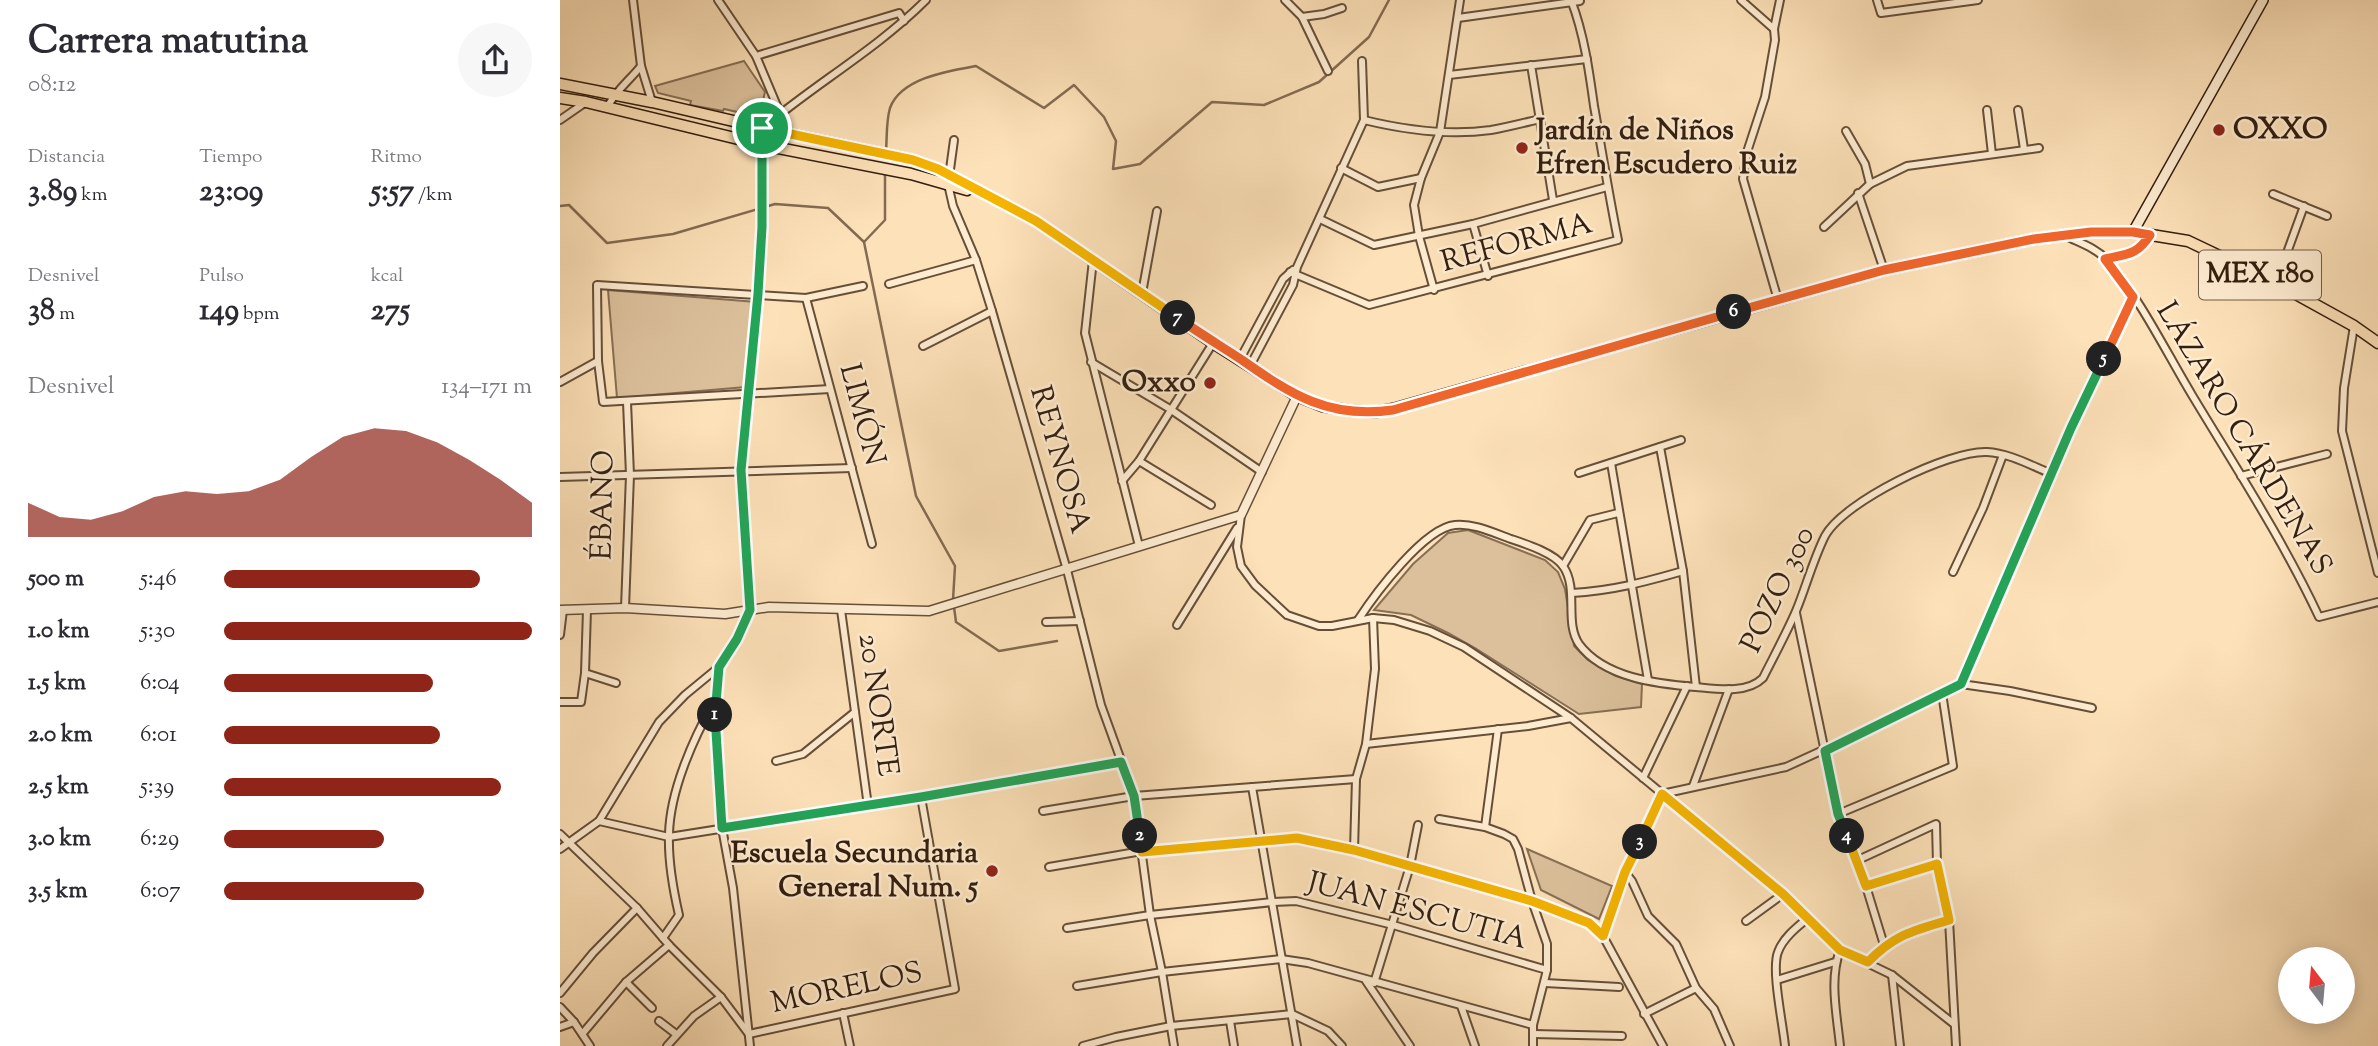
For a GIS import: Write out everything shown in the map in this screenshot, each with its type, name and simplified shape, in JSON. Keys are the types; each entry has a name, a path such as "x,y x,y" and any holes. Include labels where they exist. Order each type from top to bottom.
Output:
{"main road":[{"path":"2133,232 2263,0"},
{"name":"MEX 180","path":"560,84 913,160 1036,221 1213,343 1297,396 1322,406 1352,411 1393,410 1884,270 2061,234 2091,232 2133,232 2188,241 2276,283 2354,326 2378,343"},
{"name":"MEX 180","path":"560,99 763,145 948,179"}],"street":[{"path":"633,0 641,66 652,102"},
{"path":"718,0 756,56 780,113"},
{"path":"560,849 599,821 659,722 685,695 719,667 737,639 750,610 741,470 758,294 762,227 762,128 830,79 904,21 926,0"},
{"path":"1285,0 1302,17 1328,71"},
{"path":"1434,290 1419,236 1414,205 1421,178 1440,132 1460,0"},
{"path":"1741,0 1774,29"},
{"path":"1778,300 1743,179 1747,152 1766,97 1780,0"},
{"path":"1877,0 1881,13 1978,0"},
{"name":"REFORMA","path":"1293,273 1369,305 1618,240 1587,59 1579,19 1572,1"},
{"path":"1458,18 1580,1"},
{"name":"REFORMA","path":"1579,19 1580,1"},
{"path":"1302,17 1342,8"},
{"path":"756,56 898,13 904,21"},
{"path":"1449,75 1587,59"},
{"path":"1240,359 1283,279 1297,267 1364,120 1362,61"},
{"path":"1531,65 1553,200"},
{"path":"607,108 614,95 641,66"},
{"path":"560,120 586,103"},
{"path":"1987,110 1992,154"},
{"path":"2018,110 2024,149"},
{"path":"1364,120 1400,129 1440,132 1489,130 1540,119"},
{"path":"1846,131 1865,164 1870,184"},
{"path":"948,179 954,140"},
{"path":"1824,227 1870,184 1907,166 2039,148"},
{"path":"1341,168 1378,187 1421,178"},
{"name":"REYNOSA","path":"948,179 953,206 976,260 992,311 1067,570 1101,705 1134,796 1150,915 1174,1046"},
{"path":"1320,219 1374,245 1473,224 1607,187"},
{"path":"1858,193 1884,270"},
{"path":"2273,194 2327,216"},
{"path":"2276,283 2304,206"},
{"path":"1142,293 1157,211"},
{"path":"1473,224 1488,276"},
{"name":"LÁZARO CÁRDENAS","path":"2061,234 2091,247 2105,259 2133,297 2241,475 2303,582 2319,617 2378,602"},
{"path":"2105,259 2134,253 2150,235"},
{"path":"889,284 976,260"},
{"path":"1093,260 1085,333 1139,546"},
{"path":"1250,366 1293,285 1293,273"},
{"path":"830,389 603,402 598,361 597,285 806,298 863,286"},
{"path":"1961,684 2071,428 2133,297"},
{"name":"LIMÓN","path":"806,298 872,544"},
{"path":"923,346 992,311"},
{"path":"1266,311 1276,317"},
{"path":"2354,326 2344,388 2342,431 2378,573"},
{"path":"1122,481 1139,461 1213,343"},
{"path":"560,382 598,361"},
{"path":"1091,362 1170,409 1262,472"},
{"path":"1297,396 1241,515 1237,547 1241,566 1255,585 1287,615 1319,626 1373,618 1394,620 1430,631 1464,647 1571,718 1783,894 1840,950 1892,975 1954,1024"},
{"name":"ÉBANO","path":"625,607 630,475 627,402"},
{"path":"1578,473 1681,440"},
{"path":"1660,447 1683,571 1696,687"},
{"name":"POZO 300","path":"1572,593 1573,624 1578,643 1595,659 1620,673 1696,687 1729,689 1758,683 1796,612 1826,534 1854,508 1881,489 1960,455 1986,452 2003,455 2052,474"},
{"path":"2241,475 2327,454"},
{"path":"1953,572 1983,508 2003,455"},
{"path":"1139,461 1211,505"},
{"path":"1611,463 1648,680"},
{"path":"560,477 852,468"},
{"path":"1563,566 1590,520 1618,513"},
{"path":"560,635 561,610 625,607 725,614 769,607 929,611 1241,515"},
{"path":"1359,620 1377,591 1426,539 1439,529 1453,525 1468,524 1531,546 1563,566 1572,593 1632,587 1683,571"},
{"path":"1177,625 1239,525"},
{"path":"560,702 581,702 587,610"},
{"name":"20 NORTE","path":"841,610 868,806"},
{"path":"1796,612 1838,814 1858,860 1884,945"},
{"path":"1354,850 1356,779 1366,744 1375,669 1373,618"},
{"path":"1046,622 1080,621"},
{"path":"719,667 715,700 715,740 722,828 733,888 750,1046"},
{"path":"584,673 616,682"},
{"path":"1662,794 1786,767 1825,751 1961,684 2092,708"},
{"path":"1643,778 1687,686"},
{"path":"1693,786 1729,689"},
{"path":"1838,814 1953,766 1942,693"},
{"path":"663,938 679,915 674,891 670,821 682,772 715,700"},
{"path":"776,761 803,754 855,712"},
{"path":"1366,744 1571,718"},
{"path":"1485,827 1498,729"},
{"path":"599,821 669,837 1121,762"},
{"path":"1043,811 1134,796 1356,779"},
{"path":"1252,787 1297,1046"},
{"path":"1603,936 1625,872 1662,794"},
{"name":"MORELOS","path":"749,1034 955,989 921,797"},
{"path":"1438,819 1485,827 1513,839 1518,849 1547,944 1547,970 1533,1025 1533,1046"},
{"path":"1858,860 1936,824 1937,864 1949,920 1956,1046"},
{"path":"1370,982 1393,925 1410,866 1418,825"},
{"path":"560,834 637,908 720,997 749,1034"},
{"path":"1049,867 1142,852 1297,838 1354,850 1532,901 1589,923 1603,936 1663,1046"},
{"path":"1866,886 1937,864"},
{"path":"1625,872 1632,881 1647,916 1676,944 1696,988 1714,1009 1730,1046"},
{"path":"1745,921 1783,894"},
{"name":"JUAN ESCUTIA","path":"1067,928 1150,915 1296,901 1393,925 1547,970"},
{"path":"560,993 593,953 637,908"},
{"path":"1785,1046 1775,965 1779,950 1793,930 1808,918"},
{"path":"1868,962 1884,945 1904,933 1949,920"},
{"path":"583,1033 625,982 669,945"},
{"path":"1840,950 1835,962 1834,994 1840,1046"},
{"path":"1077,986 1162,972 1281,959 1308,963 1533,1025"},
{"path":"1777,979 1835,962"},
{"path":"1892,975 1900,1046"},
{"path":"625,982 652,1008"},
{"path":"1370,982 1410,1046"},
{"path":"1545,983 1619,987"},
{"path":"1644,1014 1696,988"},
{"path":"667,1046 694,1016 720,997"},
{"path":"1461,1006 1475,1046"},
{"path":"560,1007 583,1033 590,1046"},
{"path":"843,1013 850,1046"},
{"path":"1085,1045 1171,1026 1292,1014 1328,1031 1342,1046"},
{"path":"659,1021 676,1034"},
{"path":"1230,1021 1234,1046"},
{"path":"560,1027 574,1022"},
{"path":"1533,1034 1622,1036"},
{"path":"1116,1037 1118,1046"}],"shaded area":[{"path":"744,61 765,92 759,117 690,105 691,101 658,93 655,86"},
{"path":"608,290 756,302 746,387 617,398"},
{"path":"1468,530 1545,560 1558,572 1565,589 1574,646 1588,660 1616,676 1642,684 1641,707 1579,714 1448,633 1411,615 1374,610 1413,564 1448,533"},
{"path":"1527,849 1612,886 1599,919 1541,890"}],"waterway":[{"path":"886,152 890,108 904,89 952,70 976,66 1044,108 1074,85 1104,117 1116,141 1113,169 1140,164 1212,102 1264,105 1319,82 1369,37 1389,0"},
{"path":"864,242 885,220 885,173"},
{"path":"560,206 569,205 607,243 673,234 775,204 828,208 864,242 916,496 955,566 953,600"},
{"path":"954,607 956,622 999,651 1057,641"}],"place":[{"name":"OXXO","path":"2219,130"},
{"name":"Jardín de Niños Efren Escudero Ruiz","path":"1522,148"},
{"name":"Oxxo","path":"1210,383"},
{"name":"Escuela Secundaria General Num. 5","path":"992,871"}],"route":[{"path":"762,128 913,160 938,169 1036,221 1213,343 1297,396 1322,406 1352,411 1393,410 1884,270 2061,234 2133,232 2150,235 2134,253 2105,259 2133,297 2071,428 1961,684 1825,751 1838,814 1866,886 1937,864 1949,920 1904,933 1884,945 1868,962 1853,956 1840,950 1783,894 1662,794 1625,872 1603,936 1589,923 1532,901 1354,850 1297,838 1142,852 1134,796 1121,762 722,828 715,740 715,700 719,667 730,652 750,610 741,470 758,294 762,227 762,128"}]}
